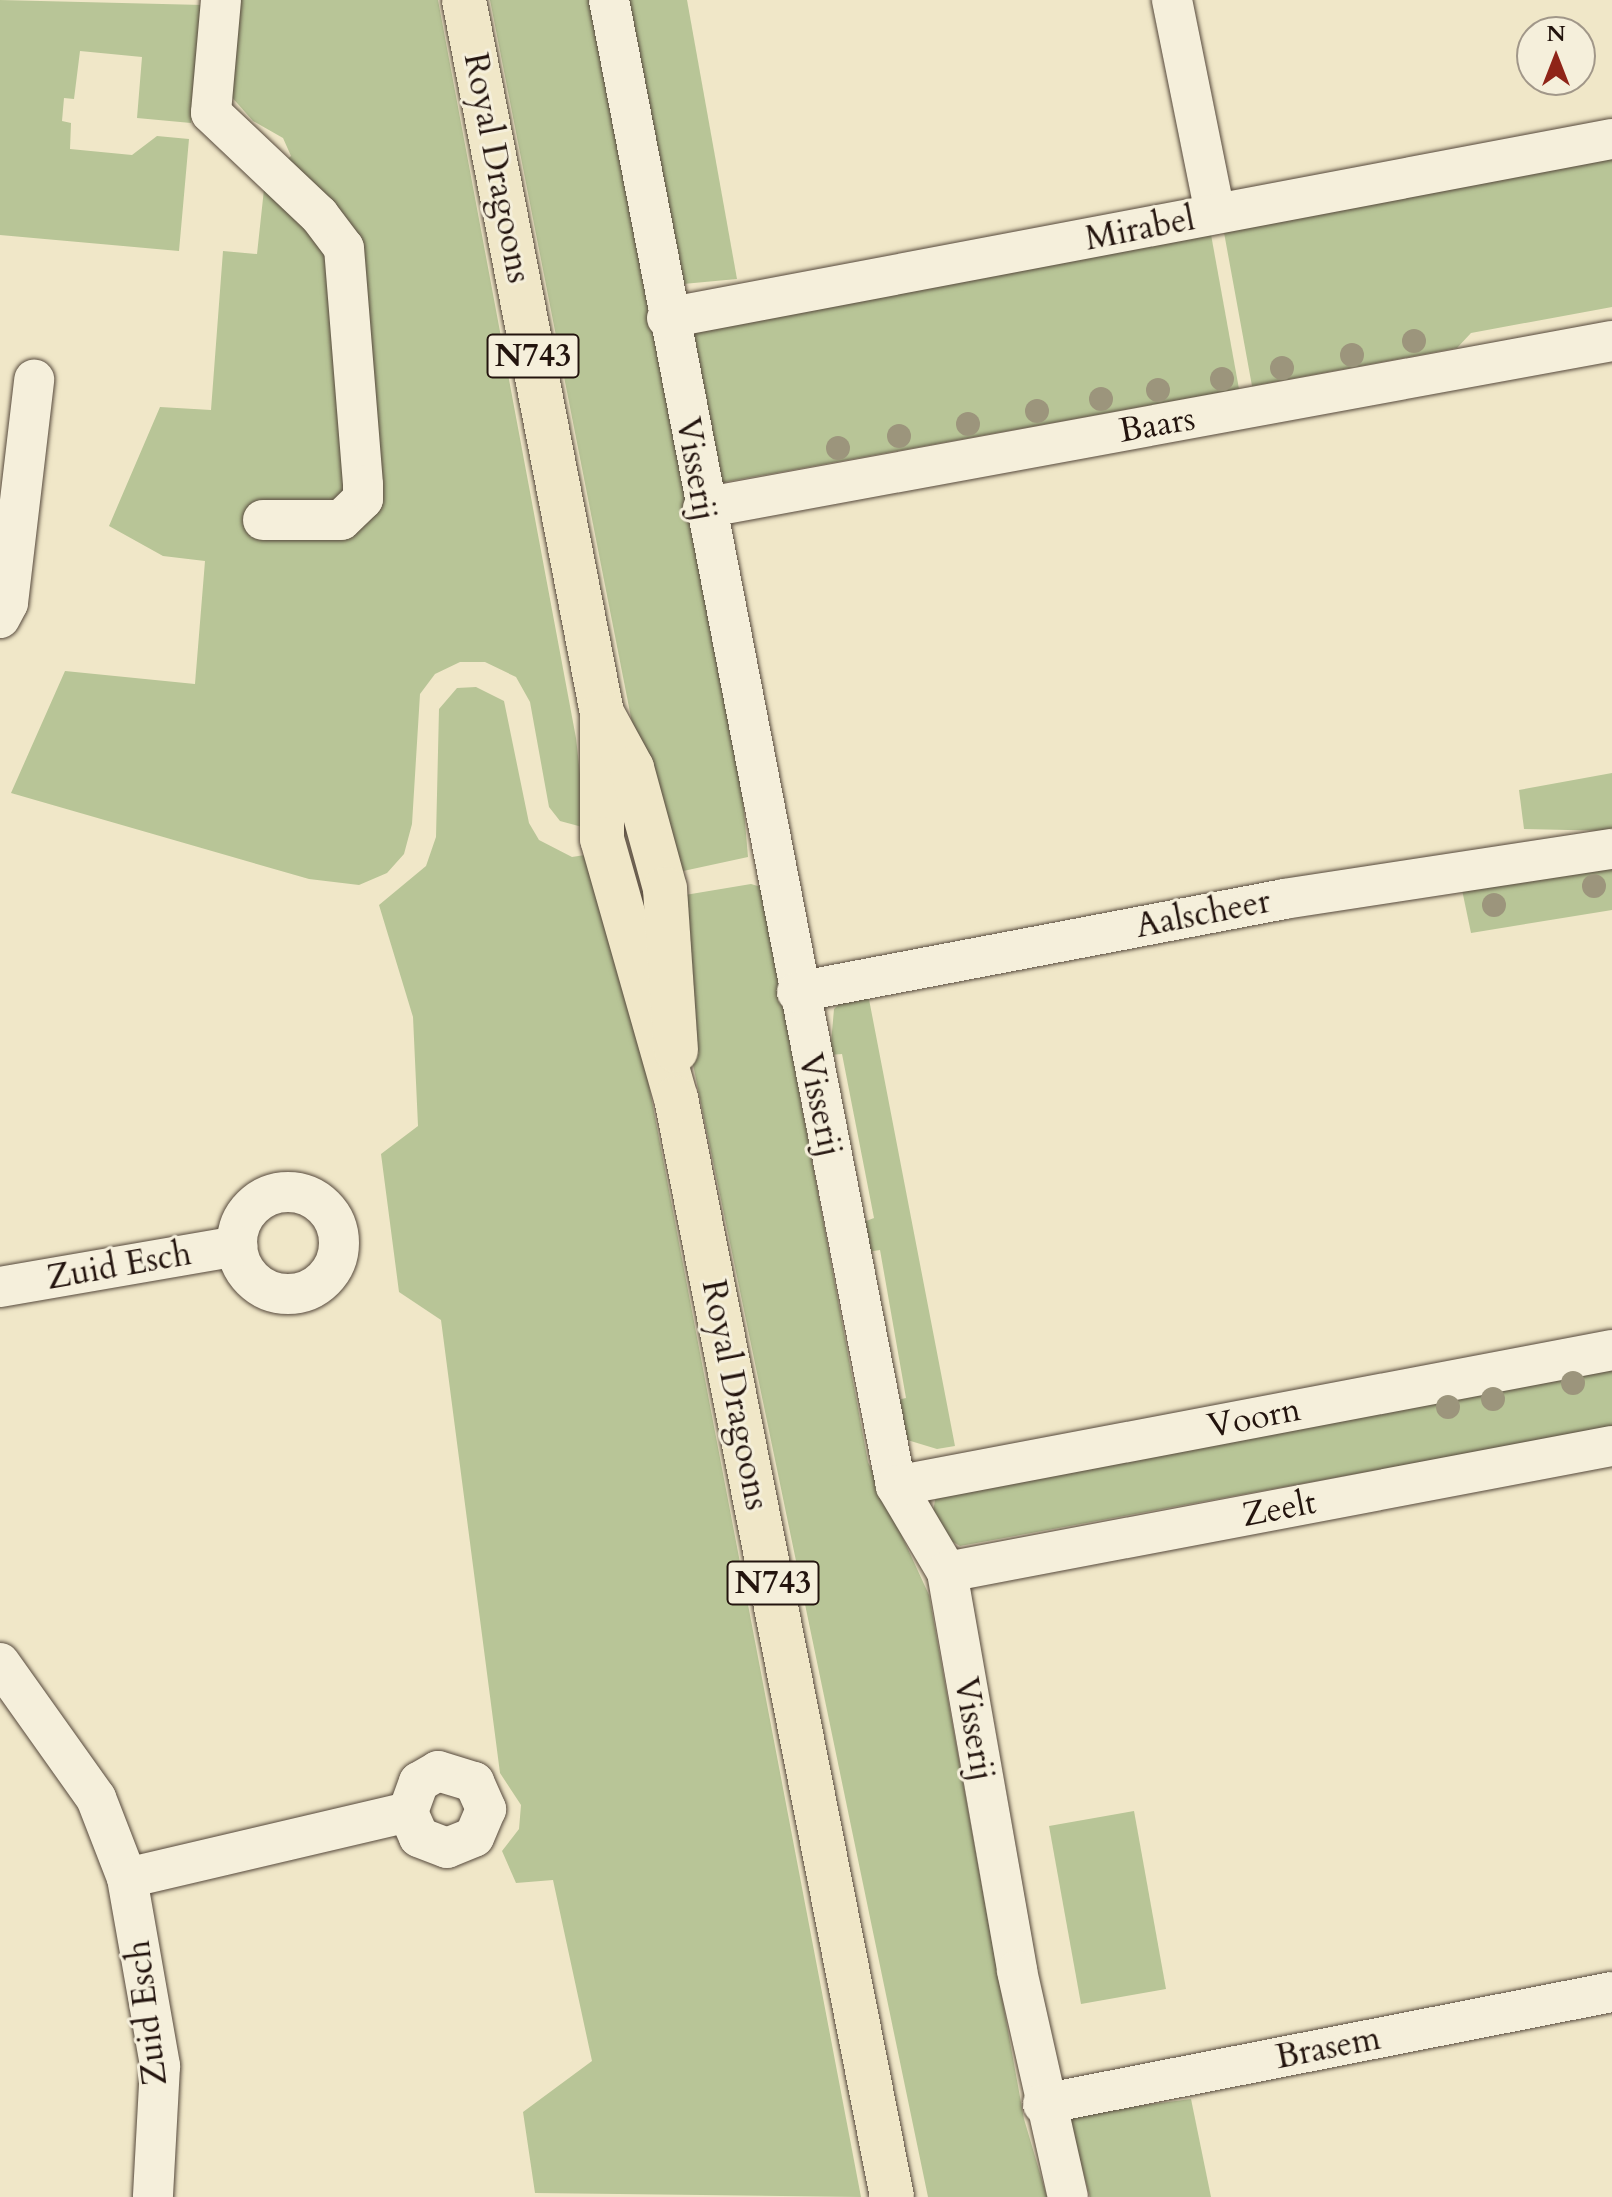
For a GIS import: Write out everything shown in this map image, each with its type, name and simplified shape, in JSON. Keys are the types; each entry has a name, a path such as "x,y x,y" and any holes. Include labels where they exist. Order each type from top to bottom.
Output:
{"main road":[{"name":"Royal Dragoons","path":"464,0 602,713 632,768 665,889 676,1098 870,2068 892,2197"},
{"name":"Royal Dragoons","path":"870,2068 908,2197"}],"street":[{"path":"221,0 211,113 344,248 363,499 341,520 263,520"},
{"name":"Visserij","path":"609,0 703,508 896,1486 947,1572 1043,2104 1068,2197"},
{"path":"1172,0 1215,214"},
{"name":"Mirabel","path":"667,318 1612,139"},
{"name":"Baars","path":"703,508 1612,341"},
{"path":"0,618 8,603 34,380"},
{"name":"Aalscheer","path":"797,992 1284,899 1612,849"},
{"name":"Zuid Esch","path":"0,1287 237,1246"},
{"name":"Voorn","path":"896,1486 1612,1350"},
{"name":"Zeelt","path":"947,1572 1612,1446"},
{"name":"Zuid Esch","path":"0,1663 96,1798 127,1878 160,2066 153,2197"},
{"path":"127,1878 408,1812"},
{"name":"Brasem","path":"1043,2104 1612,1992"}],"green space":[{"path":"0,0 203,5 191,123 137,118 142,57 80,51 74,99 64,98 62,121 71,123 70,149 132,155 157,136 189,139 179,251 0,235"},
{"path":"240,0 438,0 576,738 586,828 560,821 549,807 530,702 516,677 485,662 460,662 435,674 420,694 412,824 404,854 387,873 359,885 309,879 11,793 65,671 195,684 205,561 163,556 109,526 160,407 211,410 223,251 257,254 265,180 291,156 283,138 253,121 229,94"},
{"path":"490,0 594,0 740,765 748,857 674,873 637,748"},
{"path":"622,0 687,0 737,279 683,284"},
{"path":"1612,155 1612,307 1471,333 1457,348 1252,386 1223,227"},
{"path":"1210,229 1239,389 720,483 685,328"},
{"path":"476,687 504,701 529,823 539,840 572,857 591,854 638,1028 861,2197 535,2193 523,2112 592,2061 553,1880 516,1883 502,1851 519,1829 521,1805 500,1773 441,1320 399,1292 381,1154 418,1126 413,1017 379,905 426,866 436,837 439,709 457,688"},
{"path":"1612,773 1612,831 1524,829 1519,790"},
{"path":"1612,861 1612,910 1471,933 1461,885"},
{"path":"751,884 761,887 868,1462 929,1595 1024,2119 1047,2197 928,2197 685,1026 679,896"},
{"path":"868,994 955,1446 937,1449 904,1439 893,1401 906,1398 880,1250 867,1252 861,1223 874,1218 842,1054 830,1055 834,1009 846,997"},
{"path":"1612,1361 1612,1427 960,1546 940,1534 932,1518 935,1500 950,1484"},
{"path":"1134,1811 1166,1989 1081,2004 1049,1826"},
{"path":"1191,2099 1211,2197 1090,2197 1068,2115"}]}
